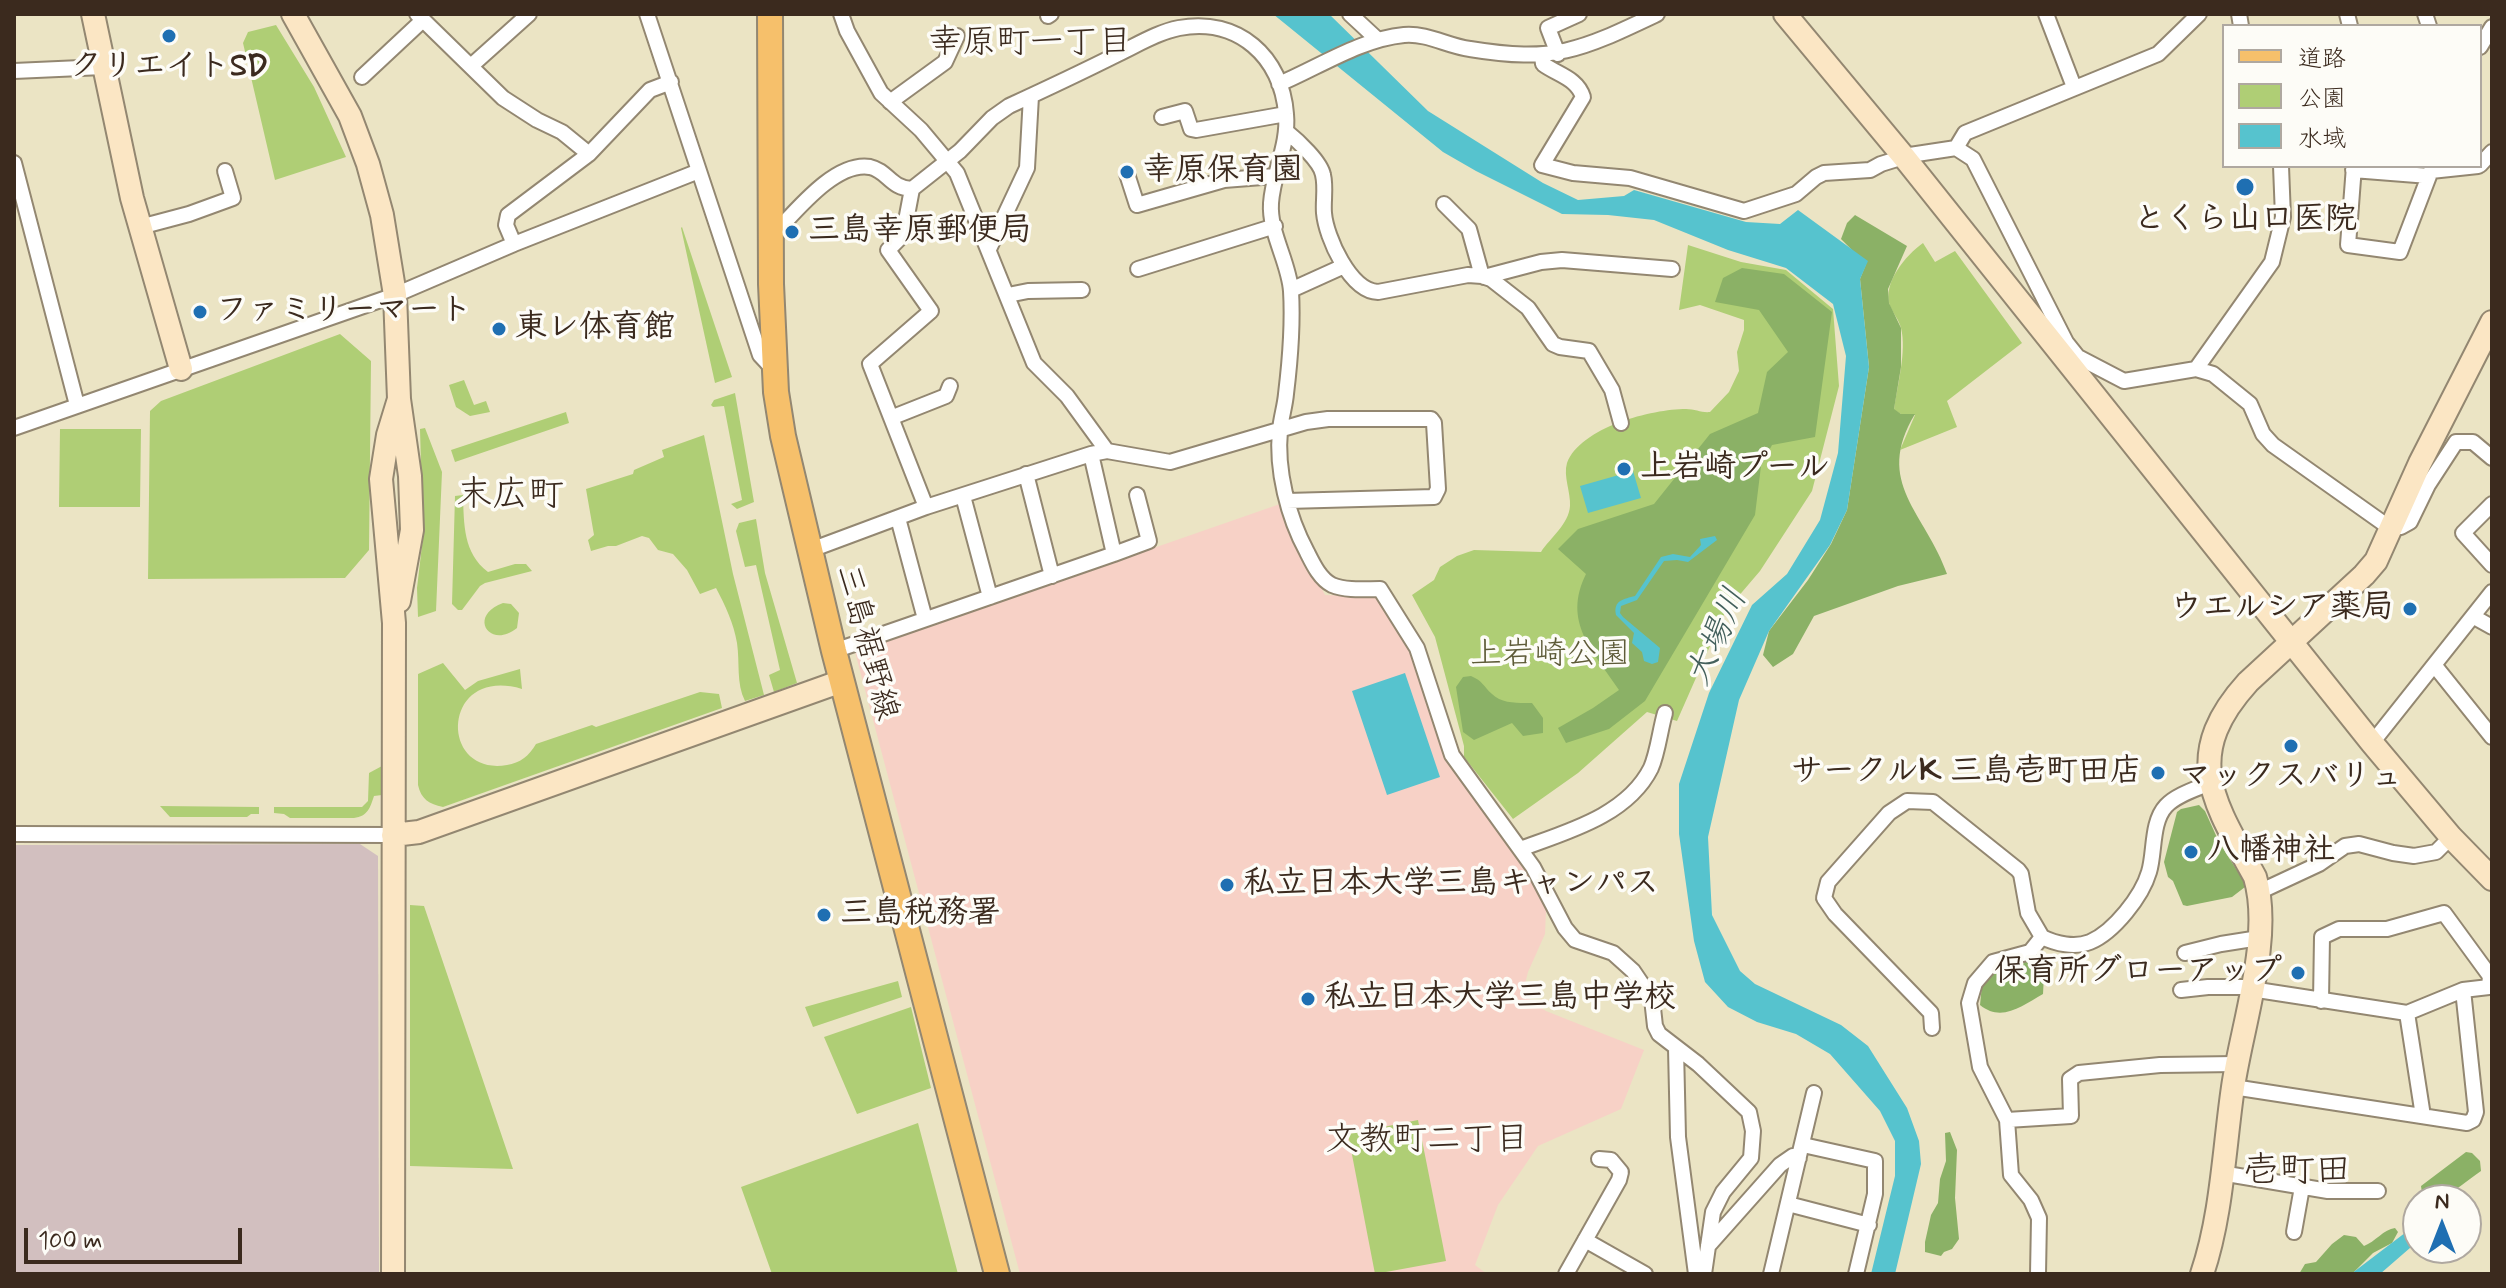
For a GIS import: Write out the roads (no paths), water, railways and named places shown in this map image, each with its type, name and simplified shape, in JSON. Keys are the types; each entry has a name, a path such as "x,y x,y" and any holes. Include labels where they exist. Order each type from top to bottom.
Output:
{"main road":[{"name":"三島裾野線","path":"770,14 775,371 783,436 808,551 997,1274"}],"street":[{"path":"93,14 140,227 181,369"},
{"path":"293,14 350,116 368,164 382,215 395,295 399,399 388,435 381,479 394,623 393,1274"},
{"path":"471,66 529,14"},
{"path":"647,14 760,355 775,371"},
{"path":"841,14 875,85 921,130 957,173 1034,363 1067,396 1107,451"},
{"path":"1166,14 1176,29"},
{"path":"1350,14 1374,41"},
{"path":"1558,54 1548,28 1579,14"},
{"path":"1279,84 1374,41 1422,35 1462,48 1505,55 1542,56 1605,39 1657,14"},
{"path":"1785,14 1904,157 2372,743 2451,837 2492,879"},
{"path":"2046,14 2074,87"},
{"path":"1956,148 1965,133 2158,54 2199,14"},
{"path":"362,77 420,17 503,98 562,132 589,154"},
{"path":"926,507 870,364 931,311 888,250 905,226 912,189 948,161 992,118 1031,96 1176,29 1211,29 1250,41 1268,60 1279,84 1286,114 1287,132 1275,176 1271,208 1291,290 1286,394 1280,431 1287,501 1302,544 1316,570 1330,584 1345,588 1380,589 1417,648 1452,755 1520,849 1548,892 1565,928 1575,940 1613,953 1642,982 1652,999 1657,1030 1749,1112 1753,1122 1751,1158 1723,1192 1713,1212 1704,1274"},
{"path":"890,102 945,62 957,36"},
{"path":"1542,56 1543,64 1577,83 1583,97 1542,165 1555,170 1630,178 1744,211 1796,194 1824,173 1870,170 1904,157 1956,148 1973,159 2066,342 2078,357 2124,381 2196,369 2213,374 2250,404 2257,423 2273,445 2390,528 2410,522 2428,485 2456,442 2473,442 2489,448"},
{"path":"14,71 103,67"},
{"path":"514,244 506,225 508,215 589,154 650,90 671,82"},
{"path":"989,249 1027,168 1031,96"},
{"path":"1162,117 1185,111 1191,129 1196,130 1286,114"},
{"path":"1287,132 1302,145 1323,173 1324,217 1344,266 1354,281 1371,292 1468,275 1483,276 1562,260 1672,269"},
{"path":"14,163 77,405"},
{"path":"771,237 828,180 847,170 873,168 897,187 912,189"},
{"path":"2196,369 2272,262 2283,217 2281,168"},
{"path":"2429,176 2354,168 2348,245 2400,252 2431,171 2455,168"},
{"path":"140,227 233,198 225,171"},
{"path":"14,428 395,295 699,171"},
{"path":"1127,174 1137,205 1224,180 1275,176"},
{"path":"1444,204 1469,229 1483,276 1528,308 1553,344 1589,351 1612,390 1621,423"},
{"path":"1138,269 1275,226"},
{"path":"1291,290 1344,266"},
{"path":"1008,295 1028,291 1082,290"},
{"path":"2202,1274 2212,1241 2233,1087 2259,938 2259,892 2255,877 2210,783 2209,752 2214,732 2248,682 2376,561 2446,410 2492,322"},
{"path":"893,417 946,396 950,386"},
{"path":"808,551 926,507 1091,454 1107,451 1170,462 1306,422 1328,419 1431,419 1436,432 1438,489 1434,497 1287,501"},
{"path":"1091,454 1114,554"},
{"path":"1026,474 1052,576"},
{"path":"834,651 1149,541 1137,495"},
{"path":"963,496 990,597"},
{"path":"2492,504 2463,533 2492,565"},
{"path":"898,518 925,619"},
{"path":"2372,743 2492,592"},
{"path":"2474,617 2492,627"},
{"path":"2435,666 2492,737"},
{"path":"14,834 393,835 419,832 842,681"},
{"path":"1520,849 1583,826 1630,796 1651,767 1665,713"},
{"path":"1932,1028 1931,1013 1835,914 1824,898 1828,882 1899,806 1913,800 1933,802 2018,870 2028,913 2042,937 2069,945 2090,942 2120,917 2142,890 2165,807 2210,783"},
{"path":"2259,892 2319,864 2345,846 2359,844 2414,856 2436,852 2451,837"},
{"path":"2181,990 2251,988 2321,1001 2407,1013 2463,990 2489,987 2490,976 2444,913 2387,929 2339,929 2322,937 2321,1001"},
{"path":"2038,1274 2039,1218 2031,1200 2011,1175 2007,1120 1980,1067 1970,1017 1971,993 1975,983 1993,962 2030,952 2042,937"},
{"path":"2185,953 2259,938"},
{"path":"2233,1087 2467,1123 2475,1116 2463,990"},
{"path":"2407,1013 2423,1116"},
{"path":"1676,1048 1678,1137 1696,1274"},
{"path":"2007,1120 2071,1116 2070,1079 2079,1073 2160,1065 2237,1064"},
{"path":"1788,1274 1772,1272 1814,1093"},
{"path":"1708,1246 1780,1165 1793,1156 1801,1152 1875,1161 1876,1181 1869,1225 1856,1274"},
{"path":"1566,1274 1620,1176 1620,1170 1611,1160 1599,1159"},
{"path":"2221,1173 2328,1191 2378,1191"},
{"path":"2294,1232 2302,1187"},
{"path":"1788,1204 1869,1225"},
{"path":"1585,1240 1645,1274"}],"water":[{"path":"1273,14 1329,14 1428,111 1543,183 1578,200 1624,196 1634,190 1746,222 1780,224 1798,210 1868,261 1860,279 1869,367 1847,510 1830,545 1769,631 1739,700 1708,837 1712,915 1740,971 1755,984 1841,1025 1868,1046 1907,1108 1919,1141 1921,1164 1895,1274 1871,1274 1895,1176 1895,1141 1880,1111 1830,1054 1796,1034 1757,1022 1728,1007 1705,982 1694,941 1679,834 1679,784 1709,693 1752,605 1787,574 1820,520 1838,453 1846,356 1833,304 1786,268 1728,250 1654,220 1562,214 1476,171 1443,152"},
{"path":"1633,471 1641,498 1588,513 1580,486"},
{"path":"1715,536 1717,540 1688,562 1664,561 1637,600 1621,606 1623,617 1660,648 1658,662 1652,664 1644,661 1642,652 1632,643 1634,633 1616,615 1616,606 1623,599 1635,596 1661,557 1673,554 1690,557 1701,545 1700,539"},
{"path":"1405,673 1440,777 1387,795 1352,691"},
{"path":"2402,1235 2402,1255 2380,1274 2351,1274"}],"place":[{"name":"クリエイトSD","path":"169,36"},
{"name":"幸原保育園","path":"1127,172"},
{"name":"とくら山口医院","path":"2245,187"},
{"name":"三島幸原郵便局","path":"792,232"},
{"name":"ファミリーマート","path":"200,312"},
{"name":"東レ体育館","path":"499,329"},
{"name":"上岩崎プール","path":"1624,469"},
{"name":"ウエルシア薬局","path":"2410,609"},
{"name":"マックスバリュ","path":"2291,746"},
{"name":"サークルK 三島壱町田店","path":"2158,773"},
{"name":"八幡神社","path":"2191,852"},
{"name":"私立日本大学三島キャンパス","path":"1227,885"},
{"name":"三島税務署","path":"824,915"},
{"name":"保育所グローアップ","path":"2298,973"},
{"name":"私立日本大学三島中学校","path":"1308,999"}],"district":[{"name":"幸原町一丁目","path":"1030,45"},
{"name":"末広町","path":"510,497"},
{"name":"文教町二丁目","path":"1427,1142"},
{"name":"壱町田","path":"2297,1173"}],"water label":[{"name":"大場川","path":"1719,638"}],"park label":[{"name":"上岩崎公園","path":"1550,656"}]}
